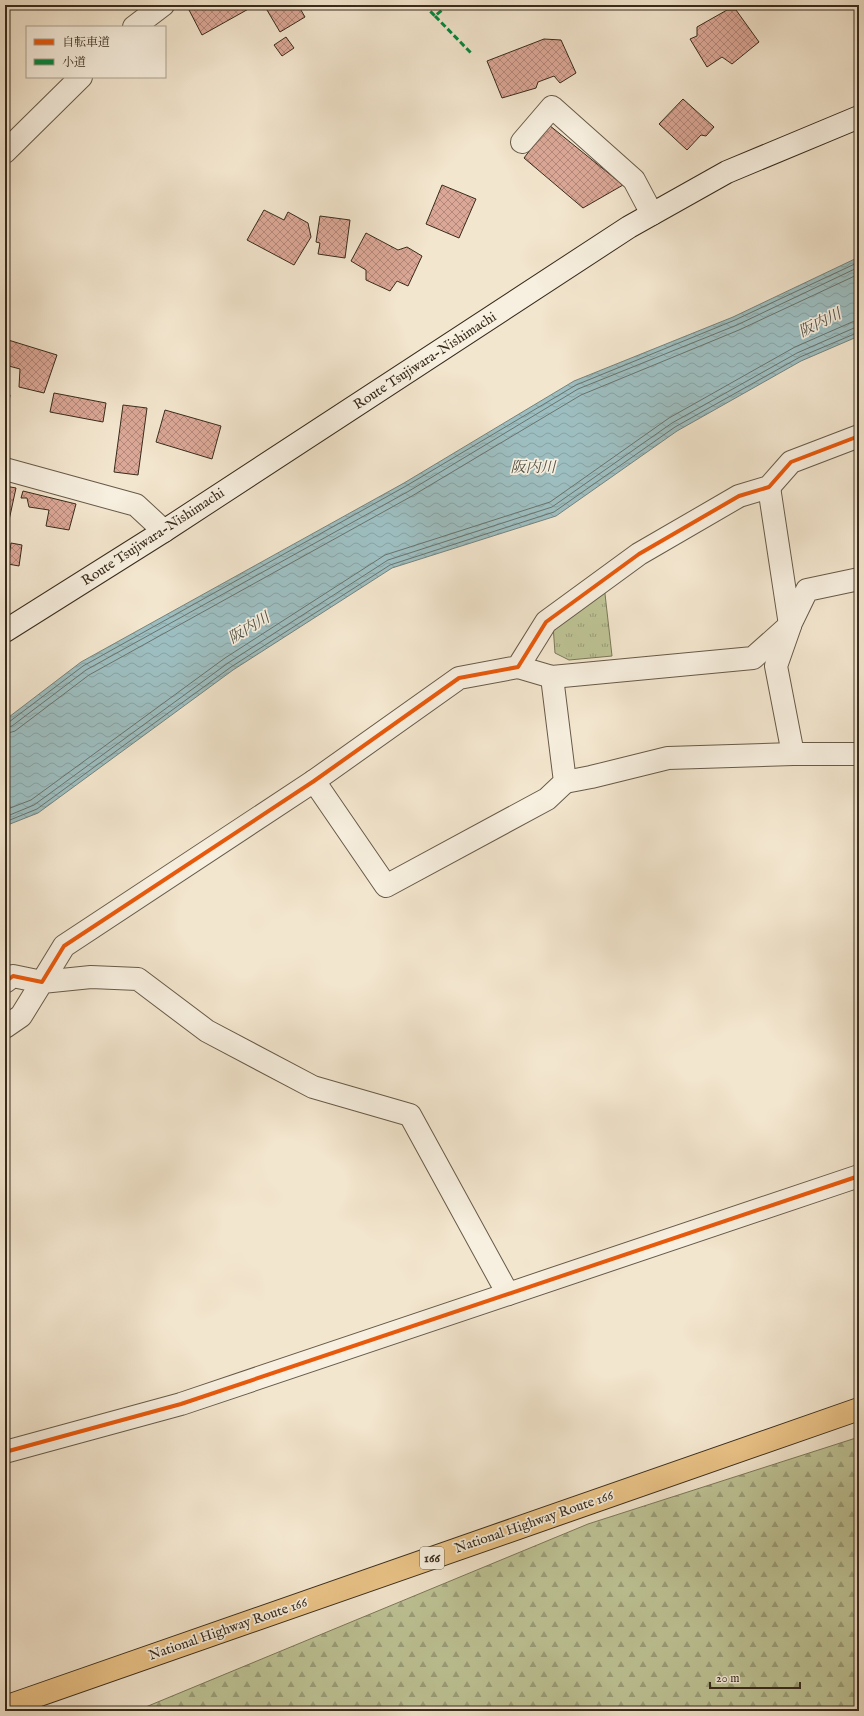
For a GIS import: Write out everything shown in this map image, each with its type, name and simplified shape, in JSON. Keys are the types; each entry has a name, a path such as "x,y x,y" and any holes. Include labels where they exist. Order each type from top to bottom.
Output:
{"highway":[{"name":"National Highway Route 166","path":"5,1707 859,1409"}],"street":[{"path":"135,26 163,5"},
{"path":"5,152 79,78"},
{"path":"522,142 552,107 634,180 652,214"},
{"name":"Route Tsujiwara-Nishimachi","path":"5,631 164,530 629,227 727,172 859,117"},
{"path":"518,667 546,622 639,554 739,496 770,487 791,462 859,436"},
{"path":"5,469 136,505 164,530"},
{"path":"770,487 790,625"},
{"path":"793,754 776,666 790,625 808,590 859,579"},
{"path":"5,1027 21,1016 64,946 314,781 459,678 518,667 552,677 753,658 790,625"},
{"path":"552,677 565,782"},
{"path":"314,781 386,886 546,799 565,782 668,758 793,754 859,754"},
{"path":"5,982 13,976 42,982 91,977 138,979 207,1031 313,1087 410,1115 508,1294"},
{"path":"5,1452 182,1404 859,1176"}],"green space":[{"path":"604,585 612,656 569,660 555,653 553,625"},
{"path":"859,1437 859,1711 136,1711 588,1524"}],"water":[{"name":"阪内川","path":"859,257 859,336 801,361 677,431 556,516 392,568 233,670 38,813 5,826 5,720 81,662 404,483 574,381 733,317"}],"building":[{"path":"194,5 251,5 252,7 202,35 188,8"},
{"path":"264,5 298,5 305,17 280,32"},
{"path":"727,10 736,10 759,42 732,64 722,57 707,67 690,39 697,36 697,27"},
{"path":"286,37 294,48 282,56 274,45"},
{"path":"544,39 561,40 576,73 560,83 554,76 538,82 536,88 502,98 487,61"},
{"path":"683,99 714,127 706,136 701,135 687,150 659,124"},
{"path":"549,125 623,185 583,208 524,158"},
{"path":"442,185 476,199 459,238 426,224"},
{"path":"264,210 284,220 288,212 308,223 311,237 294,265 247,240"},
{"path":"320,216 350,220 345,258 318,254 320,243 316,242"},
{"path":"366,233 398,250 407,247 422,256 408,286 397,281 390,291 366,280 366,270 351,261"},
{"path":"5,339 57,355 44,393 19,387 20,369 5,365"},
{"path":"54,393 106,403 103,422 50,412"},
{"path":"5,394 10,395 8,407 5,407"},
{"path":"123,405 147,408 138,475 114,472"},
{"path":"165,410 221,426 212,459 156,442"},
{"path":"5,486 16,488 8,525 5,525"},
{"path":"23,491 76,504 69,530 46,526 49,510 29,507 27,498 21,498"},
{"path":"11,543 22,545 19,566 8,564"}],"marked path":[{"path":"424,5 435,16 448,5"},
{"path":"435,16 471,53"}],"cycle path":[{"path":"5,982 13,976 42,982 64,946 314,781 459,678 518,667 546,622 639,554 739,496 769,487 791,462 859,436"},
{"path":"5,1452 181,1404 859,1176"}]}
